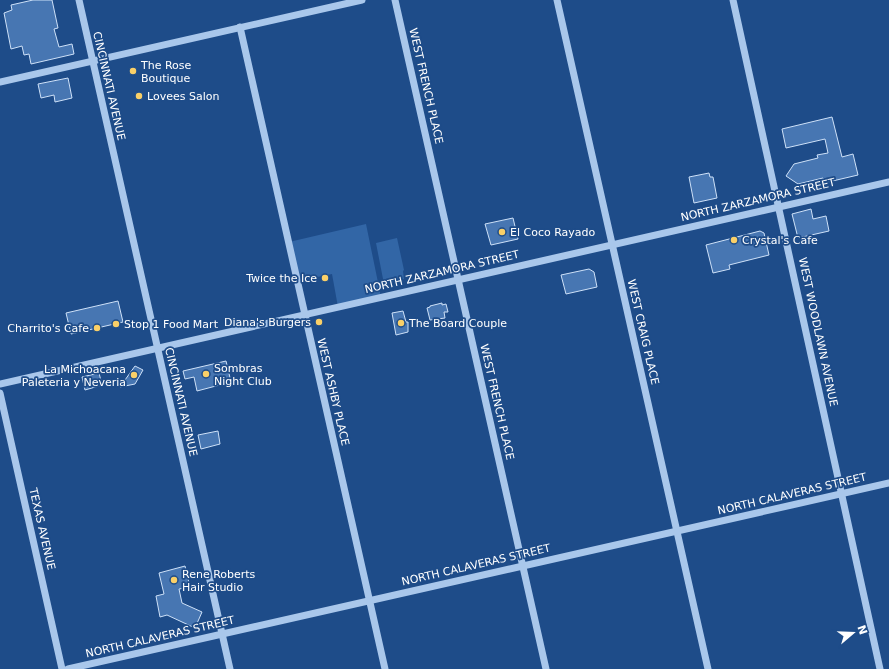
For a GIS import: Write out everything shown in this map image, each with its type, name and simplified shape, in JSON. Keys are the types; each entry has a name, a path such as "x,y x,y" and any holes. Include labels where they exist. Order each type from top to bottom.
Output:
{"street":[{"name":"CINCINNATI AVENUE","path":"78,0 230,669"},
{"path":"0,82 362,0"},
{"name":"WEST FRENCH PLACE","path":"395,0 546,669"},
{"name":"WEST CRAIG PLACE","path":"557,0 708,669"},
{"name":"WEST WOODLAWN AVENUE","path":"733,0 780,207 880,669"},
{"name":"WEST ASHBY PLACE","path":"240,27 385,669"},
{"name":"NORTH ZARZAMORA STREET","path":"0,384 889,182"},
{"name":"TEXAS AVENUE","path":"0,393 62,669"},
{"name":"NORTH CALAVERAS STREET","path":"68,669 889,483"}],"shaded area":[{"path":"366,224 381,297 338,307 332,274 297,281 289,242"},
{"path":"397,238 404,270 404,279 384,284 376,243"}],"building":[{"path":"33,0 52,0 58,28 54,29 59,47 72,44 74,54 31,64 29,54 24,55 22,46 11,49 4,13 12,10 11,5"},
{"path":"68,78 72,98 55,102 54,95 41,98 38,84"},
{"path":"832,117 842,157 853,154 858,175 824,183 823,178 798,184 786,176 794,164 818,158 817,155 828,153 825,139 786,148 782,129"},
{"path":"709,173 710,177 713,177 717,198 694,203 689,177"},
{"path":"811,209 813,219 826,216 829,231 798,238 792,214"},
{"name":"El Coco Rayado","path":"513,218 518,239 491,245 485,224"},
{"path":"760,231 764,233 769,255 729,265 730,269 713,273 706,245"},
{"path":"589,269 594,272 597,287 566,294 561,275"},
{"path":"118,301 123,322 71,334 66,313"},
{"path":"442,303 442,305 446,304 448,312 444,312 445,318 430,320 427,308"},
{"name":"The Board Couple","path":"403,311 406,322 408,322 408,332 396,335 392,313"},
{"name":"Sombras Night Club","path":"226,361 231,382 197,391 194,377 185,379 183,371"},
{"name":"La Michoacana Paleteria y Neveria","path":"135,366 143,370 135,384 120,387"},
{"path":"99,373 102,385 85,390 82,377"},
{"path":"218,431 220,444 201,449 198,435"},
{"path":"185,566 190,587 179,589 182,603 202,612 195,628 167,615 160,617 156,596 164,594 159,573"}],"place":[{"name":"The Rose Boutique","path":"133,71"},
{"name":"Lovees Salon","path":"139,96"},
{"name":"El Coco Rayado","path":"502,232"},
{"name":"Crystal's Cafe","path":"734,240"},
{"name":"Twice the Ice","path":"325,278"},
{"name":"Diana's Burgers","path":"319,322"},
{"name":"The Board Couple","path":"401,323"},
{"name":"Stop 1 Food Mart","path":"116,324"},
{"name":"Charrito's Cafe","path":"97,328"},
{"name":"Sombras Night Club","path":"206,374"},
{"name":"La Michoacana Paleteria y Neveria","path":"134,375"},
{"name":"Rene Roberts Hair Studio","path":"174,580"}]}
